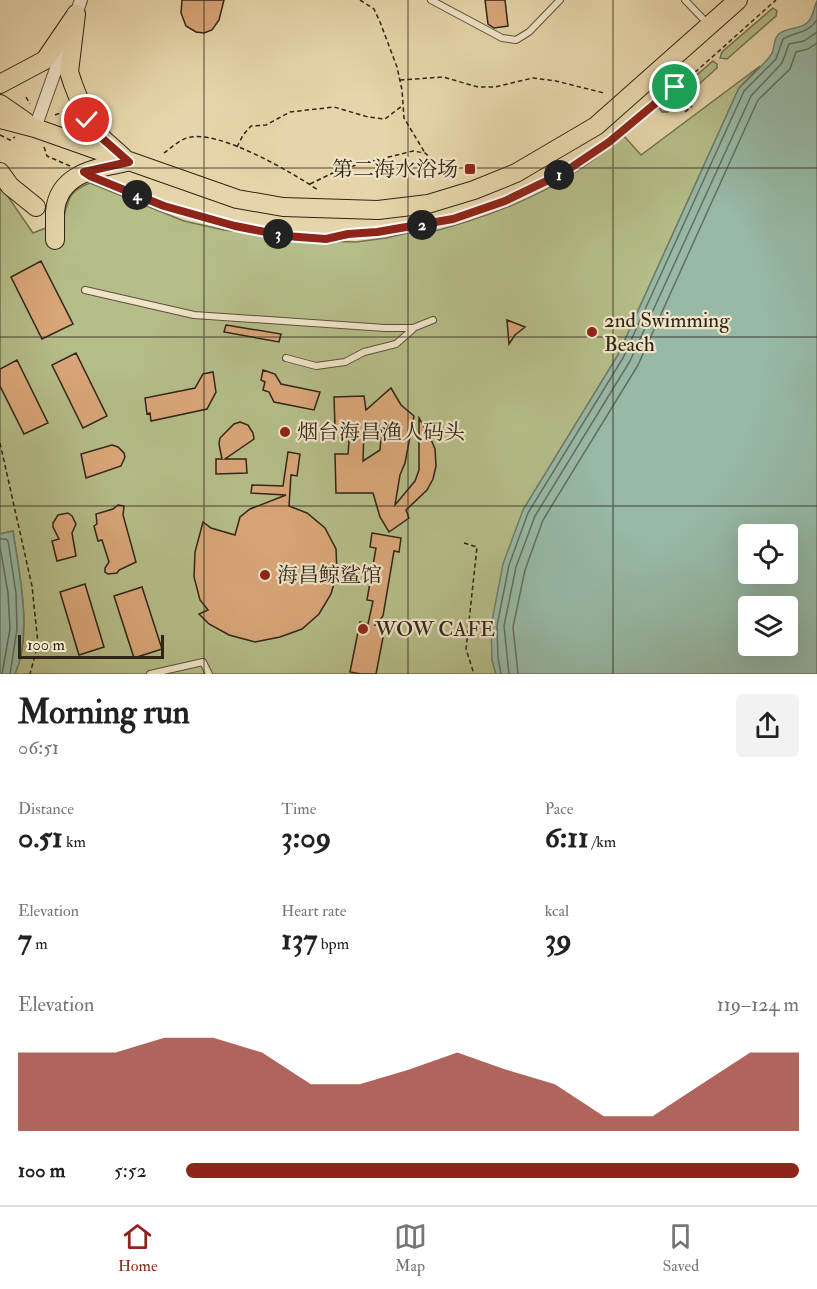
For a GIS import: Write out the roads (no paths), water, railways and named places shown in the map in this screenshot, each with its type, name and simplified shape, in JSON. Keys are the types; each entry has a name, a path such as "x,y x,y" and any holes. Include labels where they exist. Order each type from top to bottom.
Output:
{"main road":[{"path":"0,119 35,128 237,199 283,207 378,210 428,204 474,190 516,173 596,126 738,0"},
{"path":"78,7 69,72 87,120 94,131 129,162"},
{"path":"0,84 45,60 78,7"},
{"path":"0,104 35,128"},
{"path":"56,240 55,212 59,198 67,185 84,172 129,162"},
{"path":"0,172 10,186 36,207"}],"street":[{"path":"35,128 78,7"}],"lane":[{"path":"431,0 502,38 516,40 529,32 560,0"},
{"path":"685,0 709,26"},
{"path":"85,290 194,315 296,323 413,328"},
{"path":"286,358 316,366 345,362 364,352 396,344 413,328 433,320"},
{"path":"150,674 203,662 209,674"}],"water":[{"path":"817,1 817,674 496,674 492,660 491,626 503,564 523,510 618,355 739,88 770,56 775,40 781,32 801,27 811,17"},
{"path":"13,531 23,603 23,640 15,674 0,674 0,534"}],"place":[{"name":"第二海水浴场","path":"470,169"},
{"name":"2nd Swimming Beach","path":"592,332"},
{"name":"烟台海昌渔人码头","path":"285,432"},
{"name":"海昌鲸鲨馆","path":"265,575"},
{"name":"WOW CAFE","path":"363,629"}]}
